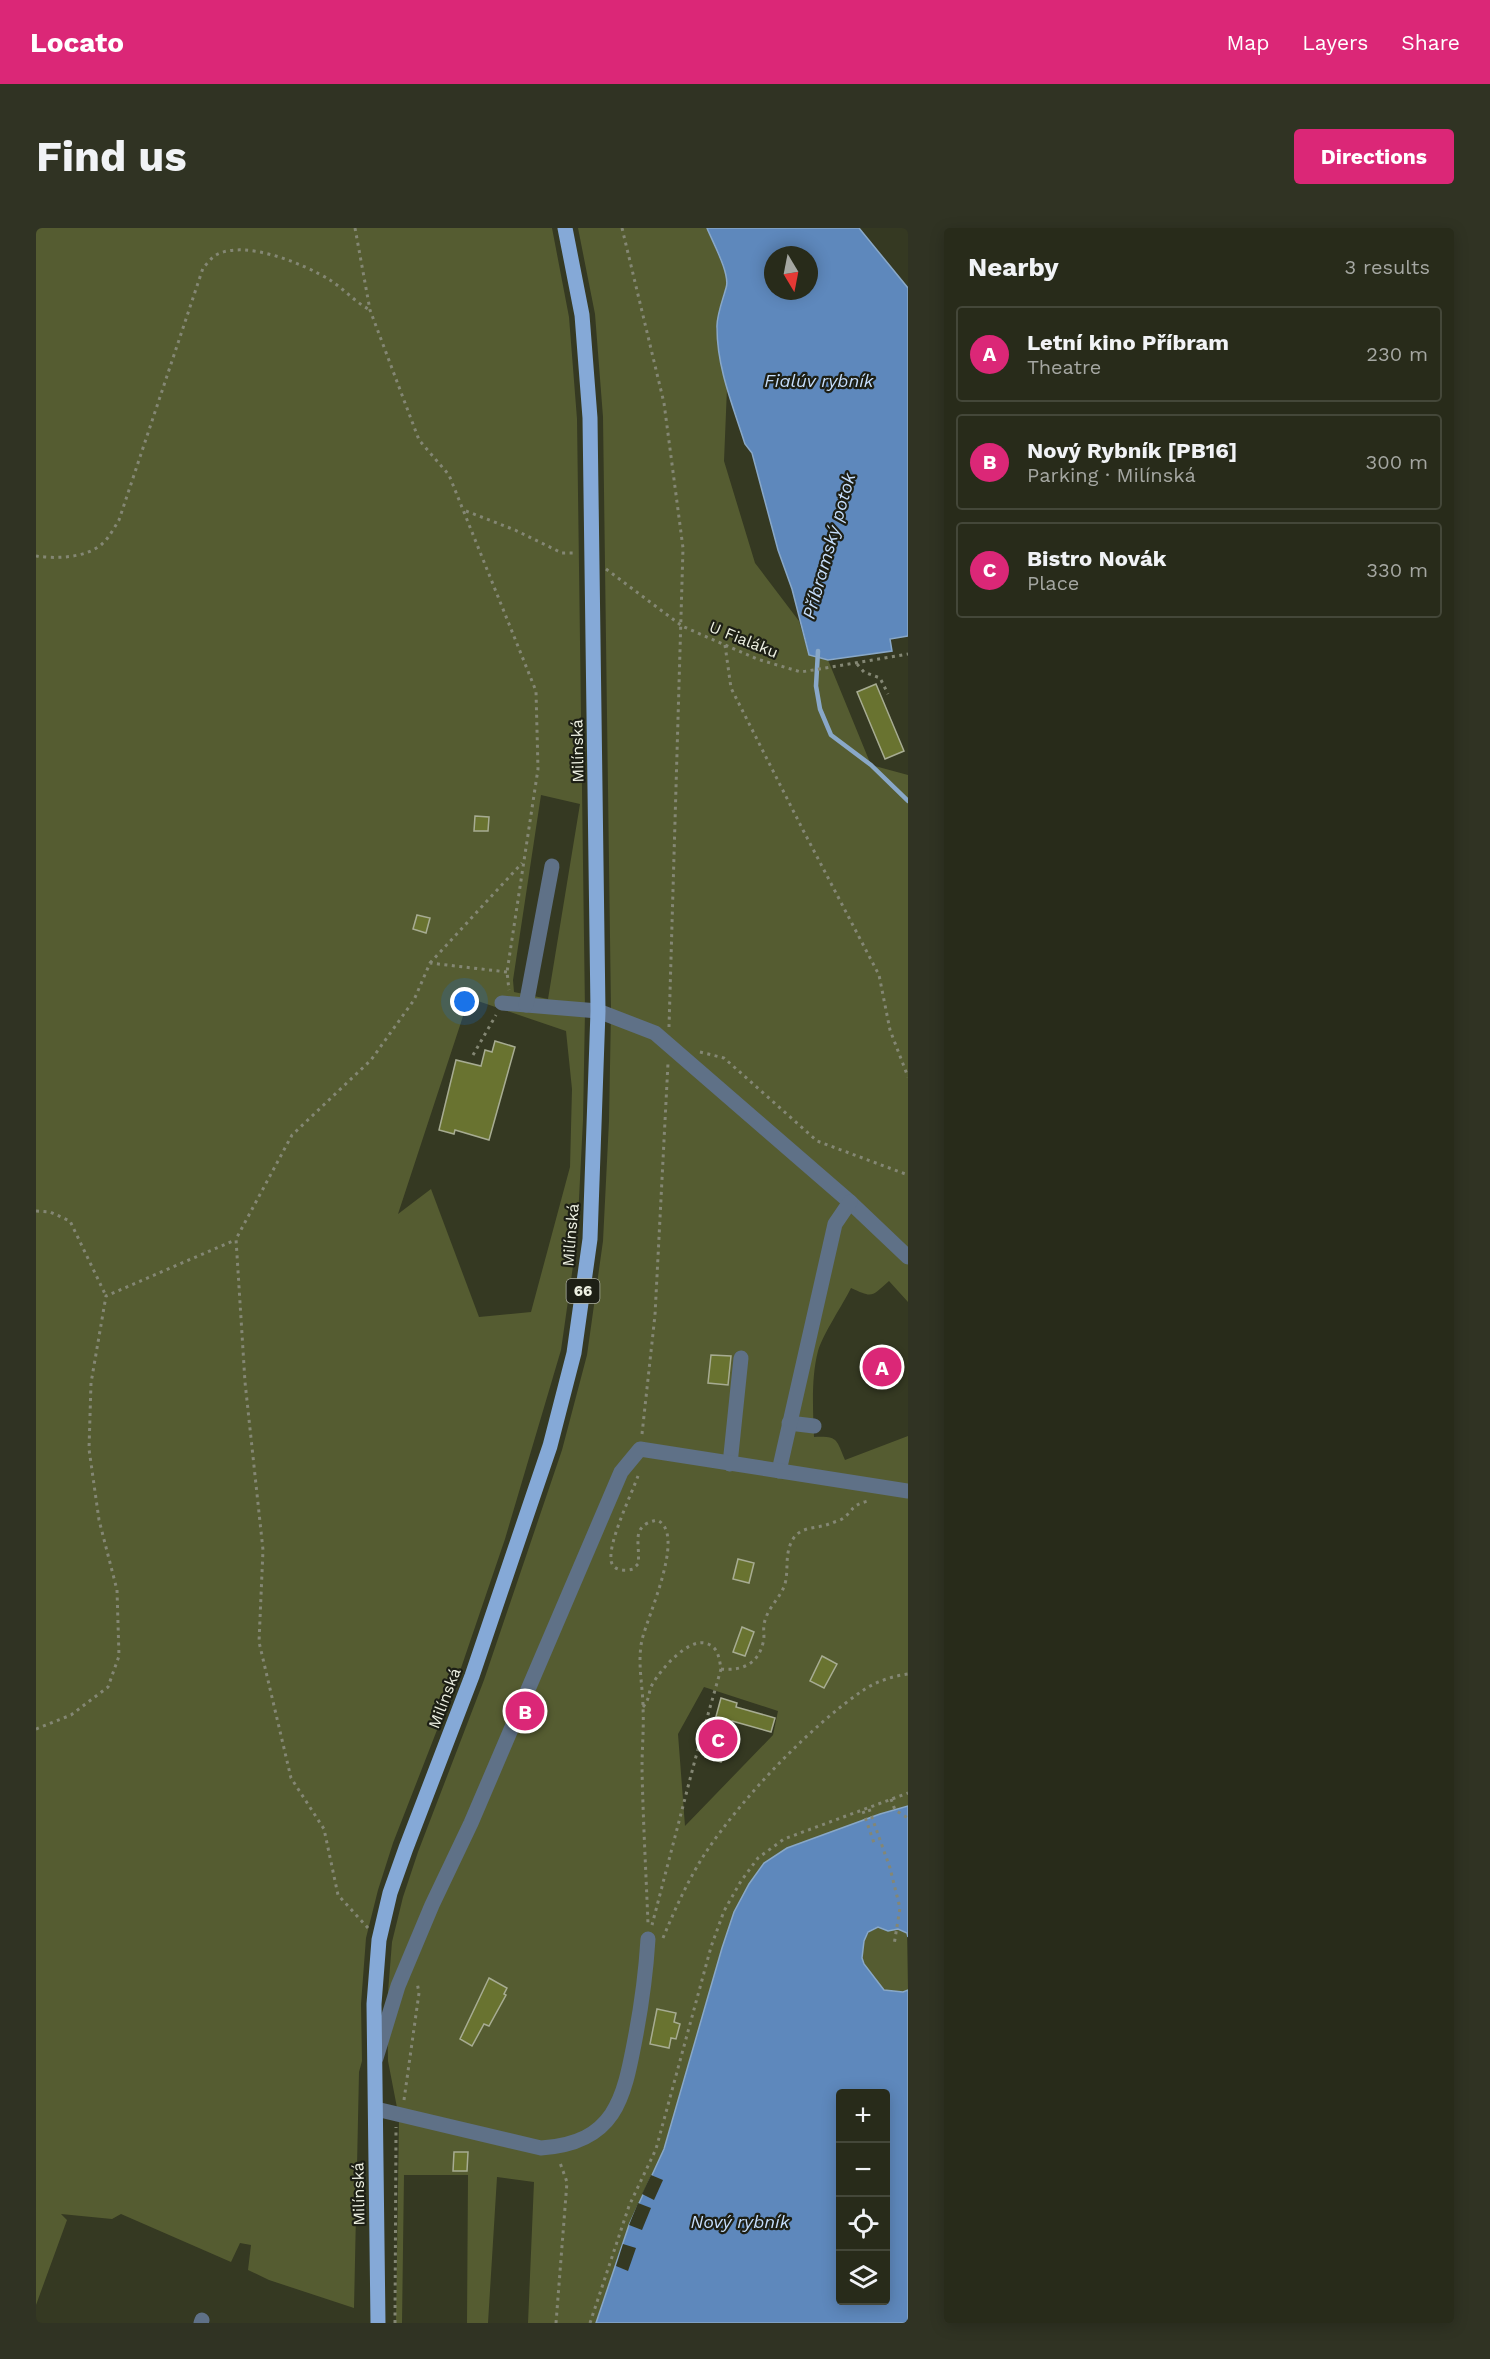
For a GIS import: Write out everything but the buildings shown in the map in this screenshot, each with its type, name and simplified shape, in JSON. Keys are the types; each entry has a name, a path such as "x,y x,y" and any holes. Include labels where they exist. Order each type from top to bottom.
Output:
{"main road":[{"name":"Milínská","path":"378,2323 374,2004 379,1940 390,1893 472,1676 550,1446 574,1353 590,1239 598,1011 586,557 590,418 582,315 565,228"}],"street":[{"path":"552,866 513,1004 598,1011 655,1034 850,1202 908,1257"},
{"path":"779,1471 835,1224 850,1202"},
{"path":"730,1464 741,1358"},
{"path":"789,1423 814,1426"},
{"path":"375,2061 398,1986 432,1905 471,1823 621,1472 640,1449 908,1491"},
{"path":"376,2109 541,2148 554,2148 580,2140 603,2126 617,2108 628,2076 655,1939"}],"path":[{"path":"355,228 370,310 419,440 449,475 536,691 538,769 507,972 513,1004 473,1055"},
{"path":"622,228 664,403 683,548 669,1044 655,1315 640,1449 641,1469 612,1547 610,1560 619,1570 633,1569 638,1564 640,1529 647,1522 657,1520 666,1527 669,1543 658,1593 641,1641 640,1678 643,1707 642,1768 655,1939"},
{"path":"36,556 53,559 84,553 102,544 119,520 203,268 215,256 230,251 265,253 299,264 330,281 357,303 370,310"},
{"path":"465,511 515,530 562,553 586,557"},
{"name":"U Fialáku","path":"586,557 682,626 757,659 808,672 908,654"},
{"path":"725,645 731,688 879,975 890,1030 908,1077"},
{"path":"857,664 864,672 880,678 888,694"},
{"path":"379,1940 338,1895 324,1829 291,1778 259,1642 263,1550 245,1382 236,1239 292,1135 371,1059 414,1000 430,963 523,862"},
{"path":"430,963 507,972"},
{"path":"669,1044 724,1058 817,1141 908,1175"},
{"path":"36,1211 50,1212 70,1221 106,1296 91,1383 89,1449 99,1520 117,1590 119,1656 108,1687 71,1715 36,1729"},
{"path":"106,1296 236,1239"},
{"path":"722,1668 734,1670 748,1666 759,1656 764,1641 767,1614 786,1582 786,1554 793,1538 804,1529 842,1519 855,1505 877,1499"},
{"path":"643,1707 649,1700 652,1686 687,1646 700,1642 711,1645 719,1654 722,1668 695,1760 655,1939"},
{"path":"655,1939 706,1853 755,1788 815,1729 866,1688 892,1676 908,1674"},
{"path":"590,2323 629,2206 656,2150 711,1947 724,1911 741,1881 758,1858 784,1839 908,1793"},
{"path":"891,1800 894,1810 908,1818"},
{"path":"869,1809 890,1868 900,1908 894,1945"},
{"path":"863,1811 874,1843"},
{"path":"554,2148 567,2182 556,2323"}],"green space":[{"path":"36,228 552,228 569,317 577,419 585,1011 583,1120 577,1238 561,1350 505,1539 460,1671 393,1843 366,1938 361,2004 362,2061 359,2072 354,2308 269,2280 248,2270 251,2245 240,2243 231,2262 121,2214 112,2219 61,2214 67,2220 36,2305","holes":["541,795 580,804 548,999 514,992 513,980","469,998 566,1031 572,1089 570,1167 531,1312 479,1317 431,1189 398,1214"]},
{"path":"578,228 707,228 726,274 727,287 716,327 727,388 724,461 755,563 799,621 809,655 828,660 871,765 908,775 908,1302 889,1281 872,1294 851,1288 820,1344 814,1372 813,1405 814,1437 828,1437 835,1440 845,1460 908,1436 908,1806 787,1848 764,1863 749,1884 734,1912 722,1948 664,2149 629,2225 596,2323 528,2323 534,2182 497,2177 488,2323 467,2323 468,2175 404,2175 402,2323 396,2323 399,2118 388,2061 387,2005 392,1942 403,1897 418,1852 484,1680 562,1450 587,1355 603,1241 609,1121 611,1011 603,417 595,314","holes":["704,1687 778,1711 773,1735 685,1826 678,1734"]},
{"path":"879,1927 888,1931 898,1929 907,1933 908,1990 903,1992 884,1990 864,1964 862,1958 864,1941 869,1932"}],"water":[{"name":"Fialúv rybník","path":"707,228 859,228 908,288 908,636 890,639 892,651 828,660 809,655 752,453 745,444 723,372 717,324 727,282 724,267"},
{"name":"Nový rybník","path":"908,1806 908,1937 907,1933 898,1929 888,1931 878,1927 868,1932 864,1941 862,1958 884,1990 903,1992 908,1990 908,2323 596,2323 629,2225 664,2149 734,1912 749,1884 764,1863 787,1848"}],"pier":[{"path":"651,2175 663,2180 654,2200 642,2194"},
{"path":"638,2203 651,2208 642,2230 629,2225"},
{"path":"623,2244 636,2248 628,2271 616,2266"}],"waterway":[{"name":"Příbramský potok","path":"818,651 816,686 820,709 831,735 871,765 908,801"}],"place":[{"name":"Letní kino Příbram","path":"882,1367"},
{"name":"Nový Rybník [PB16]","path":"525,1711"},
{"name":"Bistro Novák","path":"718,1739"}]}
